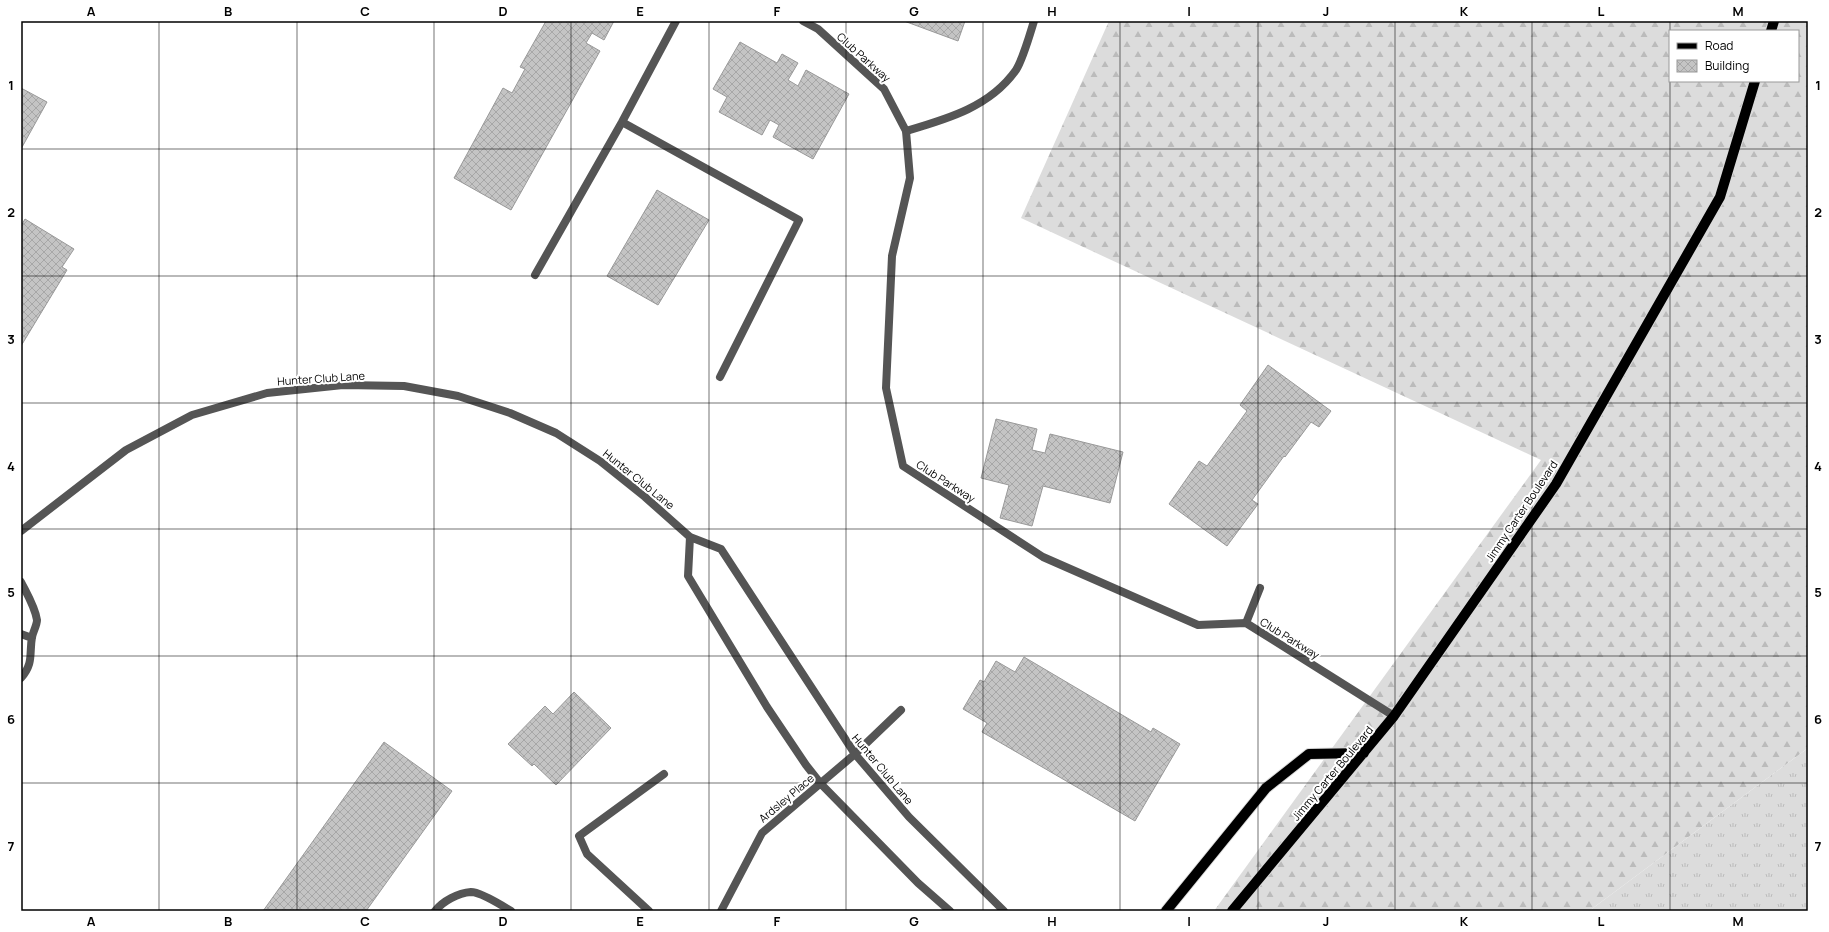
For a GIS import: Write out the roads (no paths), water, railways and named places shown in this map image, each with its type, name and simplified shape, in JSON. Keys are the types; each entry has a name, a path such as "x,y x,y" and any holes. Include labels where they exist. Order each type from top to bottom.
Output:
{"main road":[{"name":"Jimmy Carter Boulevard","path":"1232,911 1394,716 1556,484 1720,197 1755,82"},
{"path":"1166,911 1266,788 1309,754 1364,753"}],"street":[{"path":"535,275 622,122 676,21"},
{"name":"Club Parkway","path":"803,21 818,29 884,89 906,131 910,178 892,256 886,388 902,466 1043,558 1198,625 1246,623 1394,716"},
{"path":"906,131 954,117 984,101 1017,69 1034,21"},
{"path":"622,122 799,220 720,377"},
{"name":"Hunter Club Lane","path":"21,531 126,450 192,415 267,393 343,385 404,386 458,396 510,413 556,433 600,461 645,497 690,537 721,549 855,754 909,817 1004,911"},
{"path":"690,537 688,576 767,707 820,784 918,883 950,911"},
{"path":"21,582 30,598 37,621 32,638 32,651 27,671 21,678"},
{"path":"1246,623 1260,588"},
{"path":"21,634 32,638"},
{"name":"Ardsley Place","path":"721,911 762,833 855,754 901,710"},
{"path":"649,911 587,854 579,836 664,774"},
{"path":"435,911 440,905 458,895 472,892 502,905 511,911"}]}
